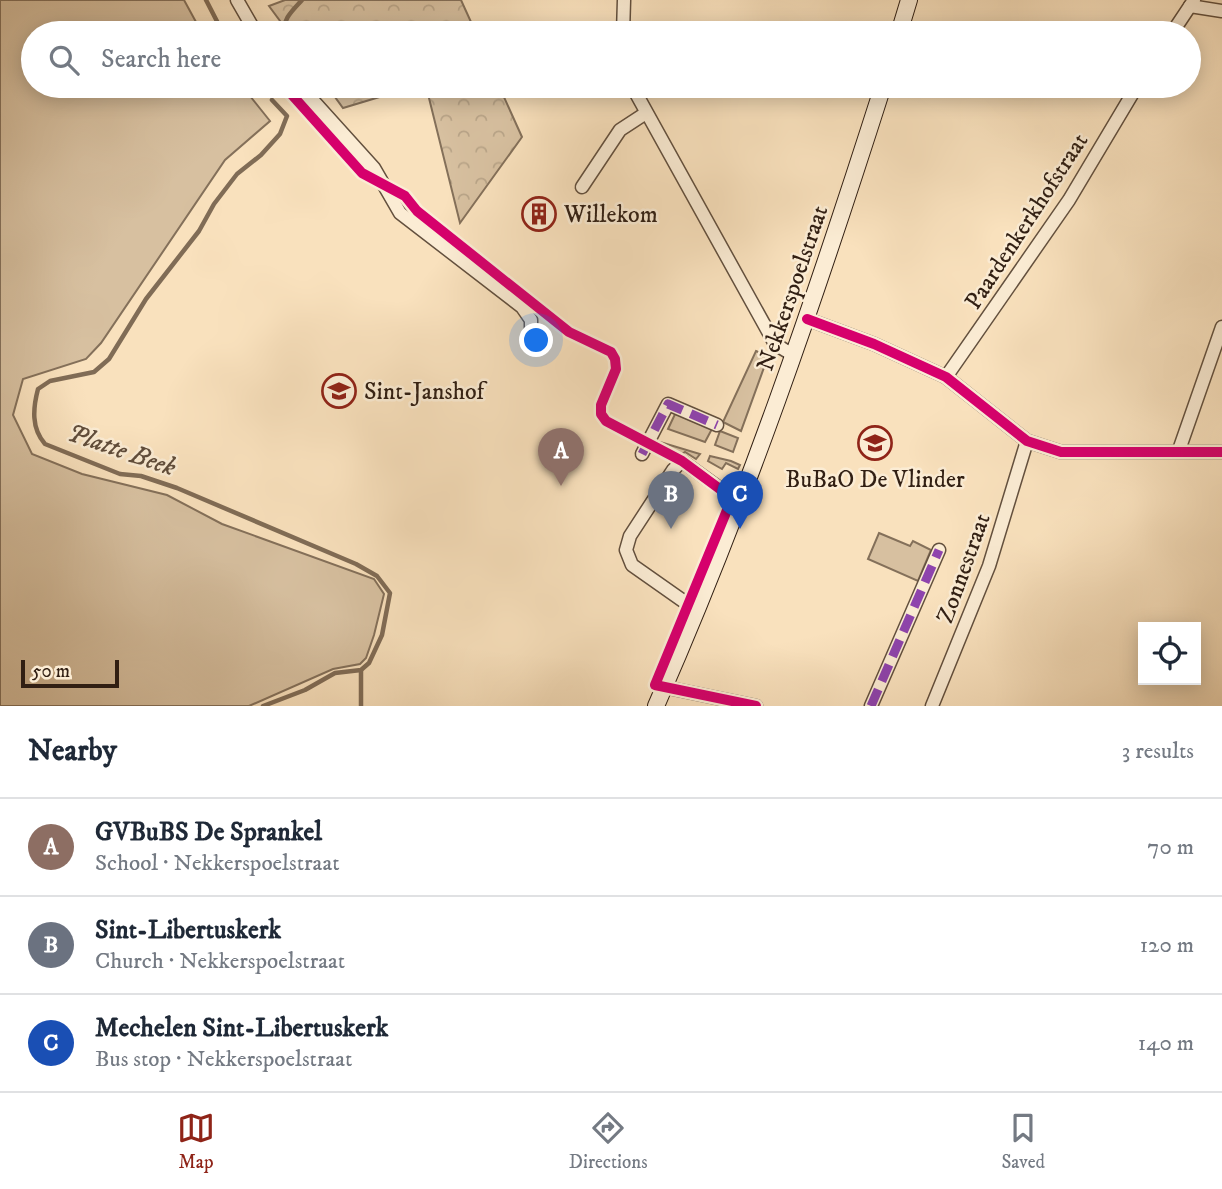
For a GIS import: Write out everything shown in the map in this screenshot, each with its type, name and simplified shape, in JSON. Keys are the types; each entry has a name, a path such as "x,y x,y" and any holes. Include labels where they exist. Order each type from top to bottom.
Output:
{"main road":[{"path":"903,21 909,0"},
{"name":"Nekkerspoelstraat","path":"656,706 740,503 807,319 879,98"}],"street":[{"path":"237,0 249,21"},
{"path":"623,21 624,0"},
{"path":"1180,21 1192,3 1222,11"},
{"path":"311,98 374,168 400,213 522,307 531,320 531,345"},
{"path":"638,98 775,344 793,355"},
{"name":"Paardenkerkhofstraat","path":"946,377 1069,201 1131,98"},
{"path":"582,187 620,130 646,113"},
{"path":"807,319 873,344 946,377 1027,441 1061,452 1222,452"},
{"path":"1179,450 1222,327"},
{"path":"642,454 668,404 717,425"},
{"name":"Zonnestraat","path":"932,706 989,566 1027,441"},
{"path":"696,610 632,565 626,550 630,536 673,470 682,461 740,503"},
{"path":"871,706 939,550"},
{"path":"664,687 756,706"}],"green space":[{"path":"0,0 184,0 195,21 21,21 21,98 252,98 270,121 225,160 101,343 86,359 23,379 13,415 32,454 82,474 167,495 222,524 374,579 384,594 374,635 366,658 360,664 333,669 249,706 0,706"},
{"path":"285,0 461,0 471,21 280,21 269,6"},
{"path":"336,98 376,98 343,108"},
{"path":"429,98 504,98 522,137 460,223"},
{"path":"756,351 765,355 766,362 741,431 723,422"},
{"path":"676,412 713,427 705,442 668,429"},
{"path":"720,431 738,438 733,452 715,445"},
{"path":"660,442 700,454 696,459 685,452 679,456 658,446"},
{"path":"710,456 740,465 738,469 726,463 722,469 708,461"},
{"path":"879,533 910,546 913,541 931,550 918,581 868,559"}],"waterway":[{"name":"Platte Beek","path":"206,0 217,21"},
{"path":"286,21 302,0"},
{"name":"Platte Beek","path":"263,706 305,690 335,673 361,670 369,663 382,635 390,593 377,576 356,564 177,488 141,476 120,474 45,444 37,431 34,411 38,389 50,381 94,372 109,359 146,299 199,231 214,204 237,174 261,155 280,134 287,116 272,100"},
{"path":"361,670 361,706"}],"marked path":[{"path":"642,454 668,404 717,425"},
{"path":"871,706 939,550"}],"cycle path":[{"path":"295,98 362,173 405,196 417,211 569,332 611,352 616,369 601,405 601,414 606,421 682,461 732,498 655,685 756,706"},
{"path":"807,319 874,344 946,377 1027,441 1061,452 1222,452"}],"place":[{"name":"Willekom","path":"539,214"},
{"name":"Sint-Janshof","path":"339,391"},
{"name":"BuBaO De Vlinder","path":"875,443"},
{"name":"GVBuBS De Sprankel","path":"561,486"},
{"name":"Sint-Libertuskerk","path":"671,529"},
{"name":"Mechelen Sint-Libertuskerk","path":"740,529"}]}
